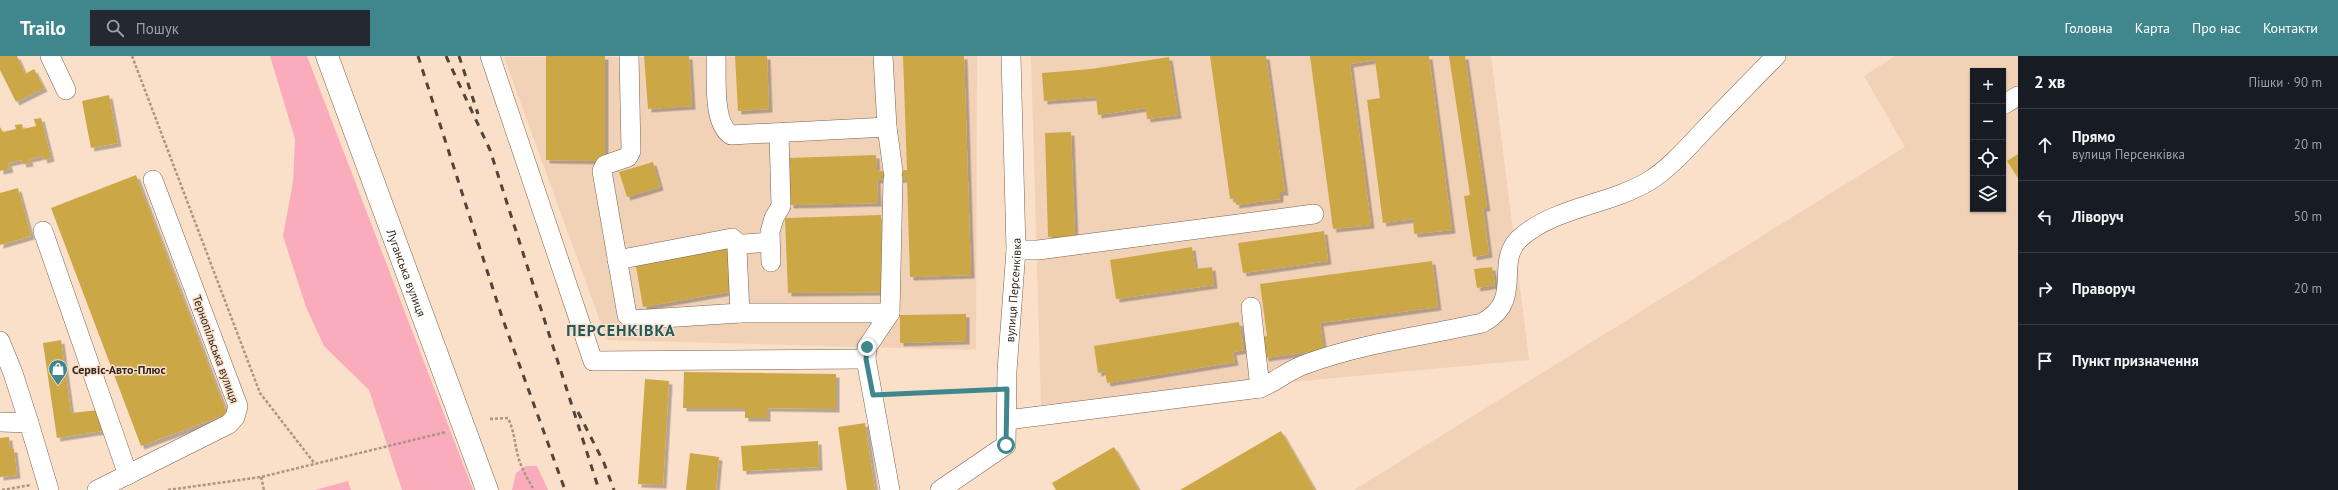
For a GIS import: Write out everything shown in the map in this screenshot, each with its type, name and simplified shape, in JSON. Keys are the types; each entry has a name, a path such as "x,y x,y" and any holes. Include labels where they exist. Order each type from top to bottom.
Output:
{"main road":[{"name":"Луганська вулиця","path":"328,56 487,490"}],"street":[{"path":"50,56 66,90"},
{"path":"490,56 593,361 866,359"},
{"path":"629,56 631,151 628,157 602,167 627,315 632,320 740,313 890,313"},
{"path":"716,56 718,114 724,131 731,135 887,127"},
{"path":"883,56 887,127 893,175 890,313 867,347 866,359 890,490"},
{"name":"вулиця Персенківка","path":"940,490 1006,445 1008,420 1007,389 1016,250 1011,56"},
{"path":"1008,420 1260,388 1272,382 1287,371 1329,356 1380,343 1476,324 1488,319 1503,302 1508,285 1508,256 1512,247 1520,238 1545,223 1634,190 1651,180 1682,153 1776,56"},
{"path":"2005,104 2018,96"},
{"path":"771,262 770,242 774,218 781,206 779,132"},
{"name":"Тернопільська вулиця","path":"97,490 229,424 235,417 238,406 153,180"},
{"path":"1016,250 1038,250 1314,214"},
{"path":"43,232 128,475"},
{"path":"617,260 732,238 740,245 770,242"},
{"path":"740,245 737,249 740,313"},
{"path":"1250,307 1260,388"},
{"path":"0,341 13,372 48,486"},
{"path":"0,422 29,423"}],"path":[{"path":"132,56 260,393 315,464"},
{"path":"873,395 1007,389"},
{"path":"490,419 508,418 515,433 517,453 525,475 534,490"},
{"path":"168,490 261,477 450,431"},
{"path":"261,477 264,490"},
{"path":"2,490 48,486"}],"shaded area":[{"path":"270,56 307,56 473,490 402,490 369,390 324,346 306,307 283,236 293,182 295,139"},
{"path":"977,56 976,350 607,340 504,57"},
{"path":"1031,56 1491,56 1529,360 1041,405"},
{"path":"1895,56 2018,56 2018,490 1354,490 1905,147 1864,76"},
{"path":"526,466 537,466 548,490 512,490 516,473"},
{"path":"348,481 351,490 315,490"}],"building":[{"path":"0,56 17,56 25,74 34,69 44,88 16,102 0,70"},
{"path":"546,56 605,56 605,161 546,160"},
{"path":"644,56 689,56 692,106 648,109"},
{"path":"735,56 767,56 769,109 738,111"},
{"path":"903,56 964,56 971,275 910,277 907,179 877,180 878,203 790,205 788,158 876,155 877,171 907,170"},
{"path":"1210,56 1266,56 1285,192 1280,192 1280,199 1236,205 1235,198 1230,199"},
{"path":"1310,56 1429,56 1452,230 1414,234 1413,219 1383,223 1367,100 1380,98 1375,60 1350,64 1371,225 1333,229"},
{"path":"1449,56 1465,56 1487,208 1483,208 1489,254 1473,257 1464,196 1470,195"},
{"path":"1169,57 1178,115 1147,119 1146,108 1098,115 1096,97 1044,101 1042,73 1091,69"},
{"path":"109,95 118,143 91,148 82,101"},
{"path":"41,118 51,158 44,160 43,156 29,159 30,163 23,164 22,160 8,163 10,169 0,171 0,127 3,132 16,129 15,125 22,124 23,129 36,126 34,119"},
{"path":"1071,132 1075,237 1048,237 1045,133"},
{"path":"2018,154 2018,178 2007,161"},
{"path":"653,162 660,187 627,197 619,172"},
{"path":"136,175 227,414 141,446 51,208"},
{"path":"18,188 31,236 0,245 0,193"},
{"path":"881,215 882,292 788,293 785,218"},
{"path":"1324,231 1328,261 1243,273 1238,243"},
{"path":"726,244 734,291 643,307 635,261"},
{"path":"1192,247 1195,269 1212,267 1214,285 1116,299 1110,260"},
{"path":"1432,261 1438,307 1320,323 1324,350 1265,358 1262,337 1267,336 1260,284"},
{"path":"1492,267 1495,285 1477,288 1474,269"},
{"path":"966,314 966,341 900,343 900,315"},
{"path":"1239,322 1244,350 1233,352 1235,362 1107,383 1105,371 1098,373 1094,346"},
{"path":"61,340 71,413 99,410 102,431 57,438 43,343"},
{"path":"684,372 836,374 836,409 767,408 767,418 745,418 745,408 683,408"},
{"path":"645,379 669,381 663,485 638,484"},
{"path":"865,423 875,490 847,490 838,427"},
{"path":"1281,431 1315,490 1180,490"},
{"path":"9,437 10,449 14,449 17,475 0,477 0,438"},
{"path":"818,441 819,467 743,471 741,446"},
{"path":"1114,447 1139,490 1056,490 1052,483"},
{"path":"690,453 719,457 716,490 686,490"}],"railway":[{"path":"418,56 502,317 565,490"},
{"path":"446,56 490,150 599,490"},
{"path":"459,56 478,114"},
{"path":"578,412 604,463 614,490"}],"place":[{"name":"Сервіс-Авто-Плюс","path":"58,386"}],"district":[{"name":"ПЕРСЕНКІВКА","path":"621,330"}],"route":[{"path":"867,347 866,359 873,395 1007,389 1008,420 1006,445"}]}
